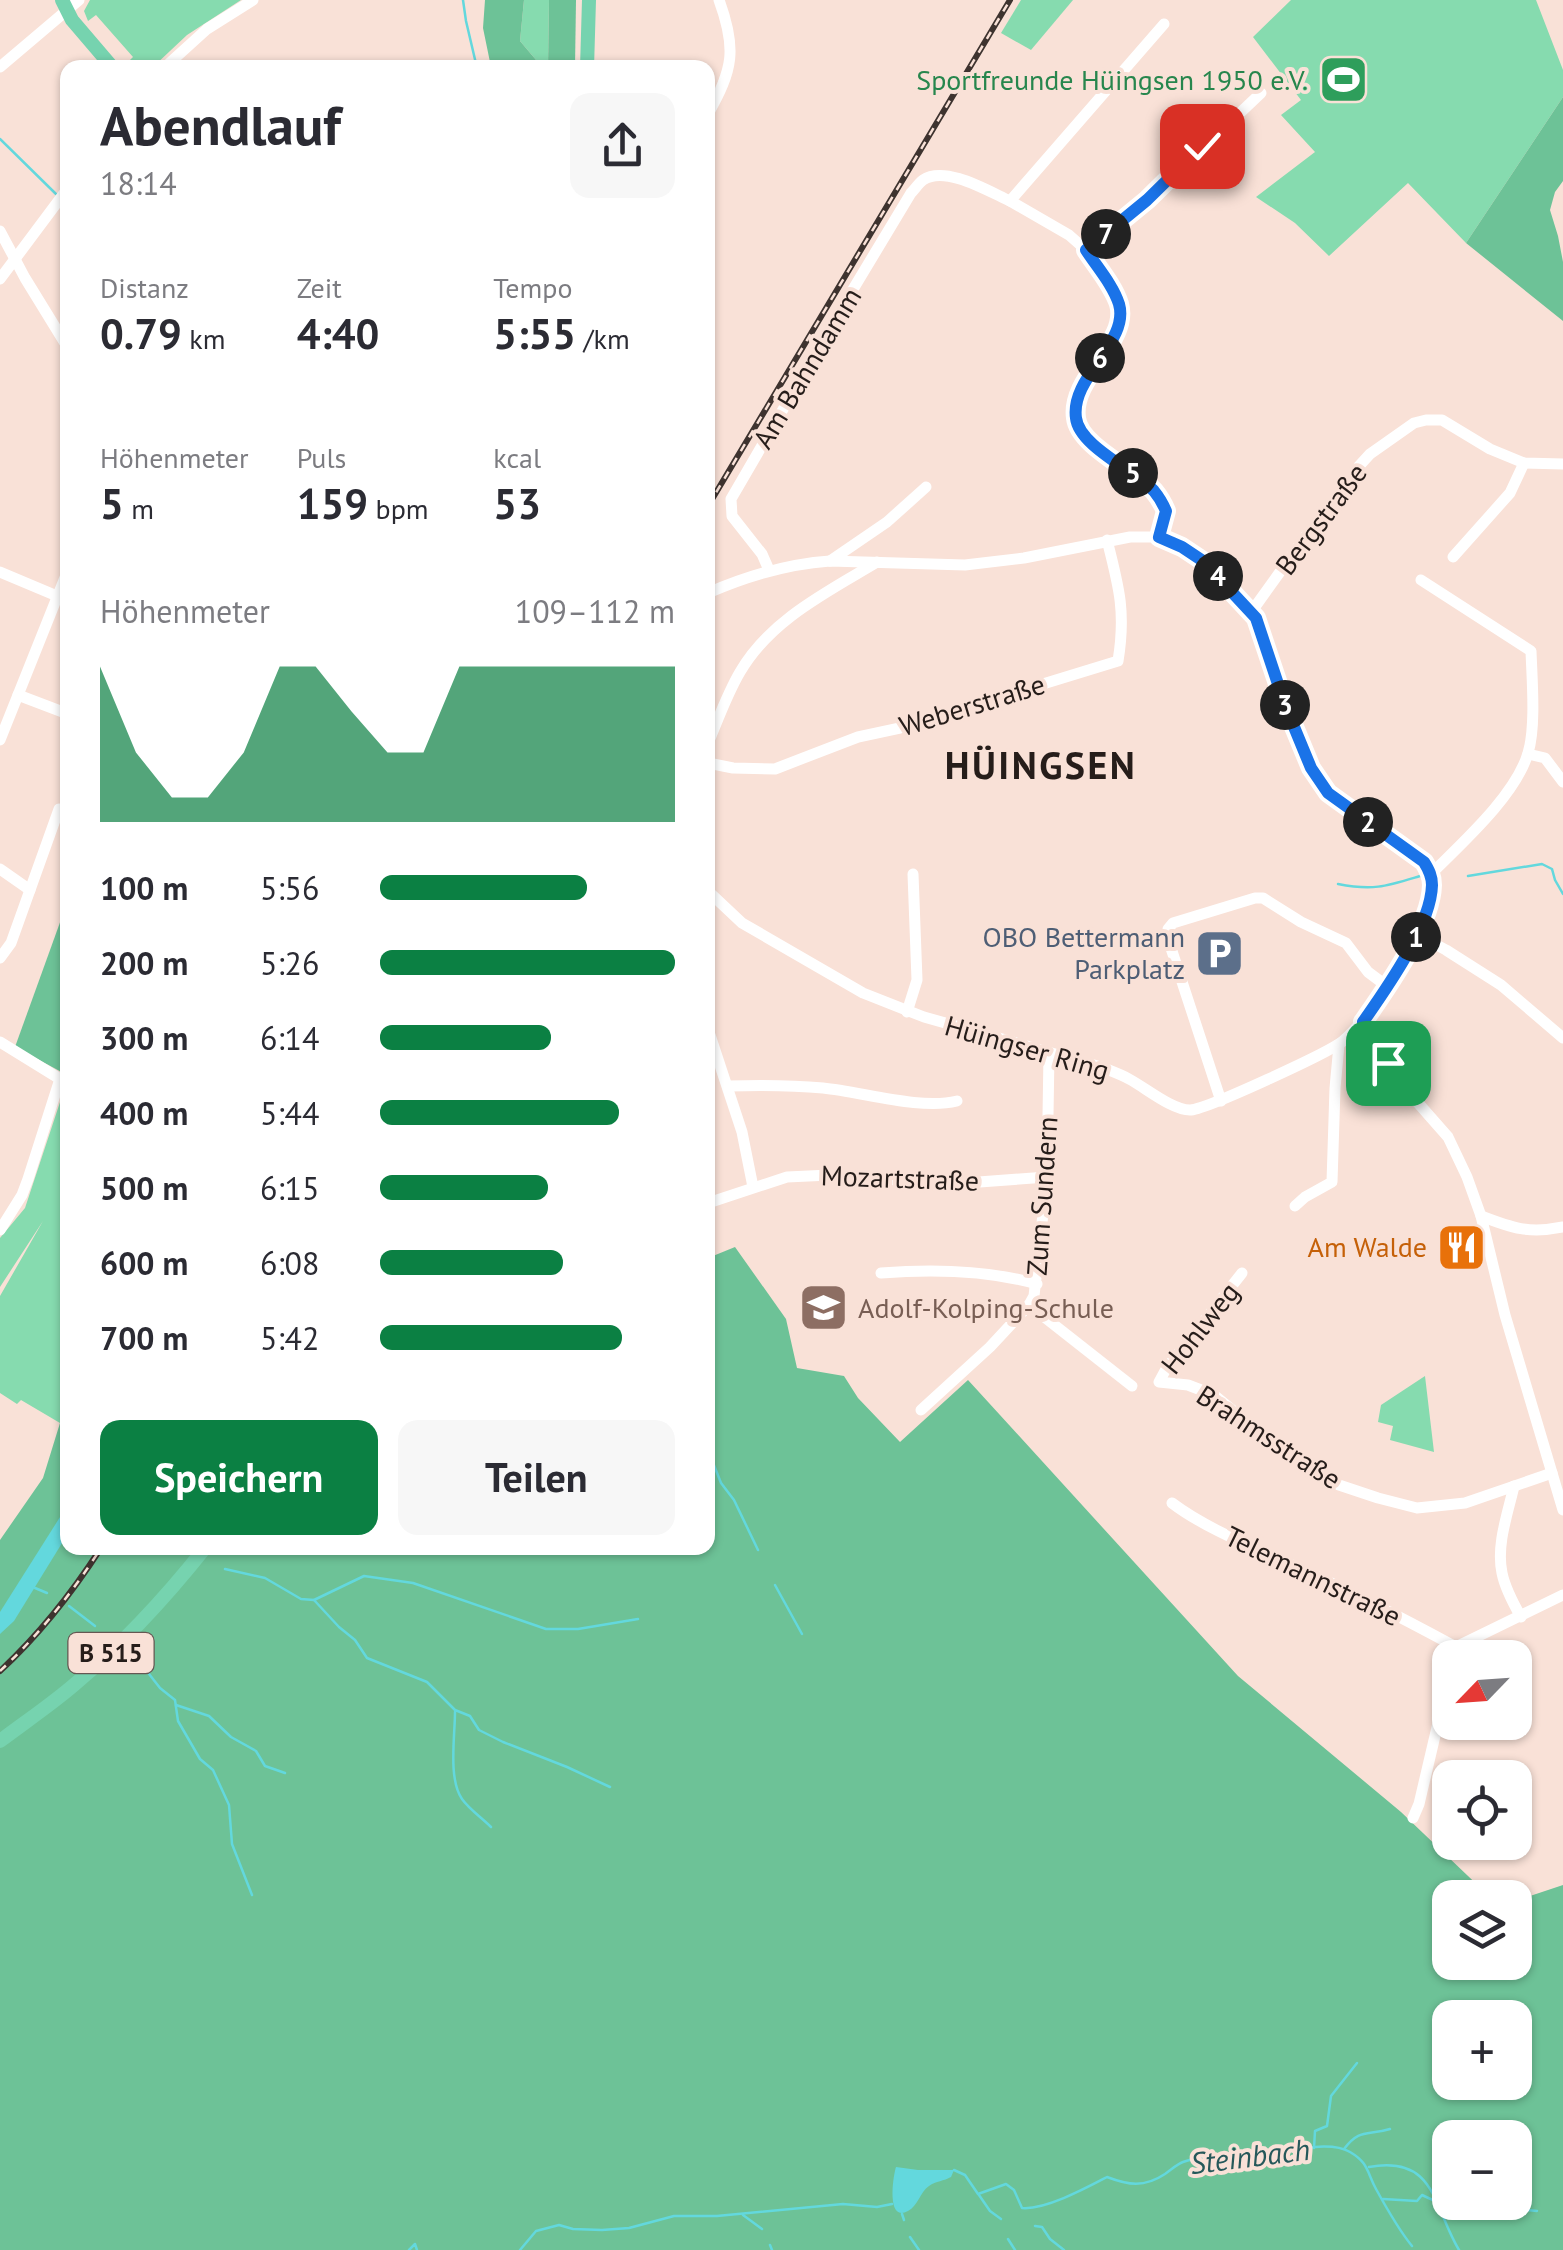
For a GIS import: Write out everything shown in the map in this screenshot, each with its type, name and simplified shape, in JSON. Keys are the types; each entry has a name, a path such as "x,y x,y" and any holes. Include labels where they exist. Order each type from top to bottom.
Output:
{"main road":[{"path":"587,60 589,0"},
{"path":"69,3 82,33 106,60"},
{"name":"B 515","path":"0,1741 108,1656 200,1555"}],"street":[{"path":"173,60 207,29 254,0"},
{"path":"715,102 724,86 731,52 719,0"},
{"path":"0,67 69,3"},
{"path":"1159,537 1166,511 1154,491 1084,438 1076,419 1077,399 1114,334 1120,318 1119,305 1086,250 1069,235 1010,201 1164,24"},
{"path":"1086,250 1147,200 1261,92"},
{"name":"Am Bahndamm","path":"769,570 762,554 732,516 730,499 912,193 923,180 937,175 952,176 1010,201"},
{"path":"0,279 60,199"},
{"path":"0,231 60,335"},
{"name":"Bergstraße","path":"1252,611 1304,536 1344,492 1358,466 1414,423 1442,420 1490,449 1524,462 1563,464"},
{"path":"1453,556 1510,493 1524,462"},
{"path":"830,561 887,522 926,487"},
{"path":"715,590 769,570 807,562 965,566 1108,540 1159,537 1203,561 1252,611 1311,768 1328,793 1424,862 1431,874 1519,776 1532,738 1532,651 1421,580"},
{"name":"Weberstraße","path":"715,764 775,769 858,737 900,728 1118,661 1122,599 1108,540"},
{"path":"715,727 739,673 761,643 797,611 877,562"},
{"path":"0,572 57,596"},
{"path":"0,740 60,589"},
{"path":"18,695 60,711"},
{"path":"1528,754 1545,758 1563,782"},
{"path":"0,958 11,943 59,809"},
{"path":"0,869 30,890"},
{"path":"908,1012 918,980 913,874"},
{"name":"Hüingser Ring","path":"715,900 742,924 780,946 908,1012 1113,1072 1180,1108 1193,1110 1339,1044 1363,1022 1418,935 1432,889 1431,874"},
{"path":"1221,1100 1169,942 1168,929 1173,922 1263,898 1301,922 1346,942 1368,972 1388,987"},
{"path":"1418,935 1501,985 1563,1038"},
{"path":"1363,1022 1404,1087 1448,1136 1467,1177 1563,1510"},
{"path":"0,1042 60,1078"},
{"path":"1295,1206 1332,1182 1339,1044"},
{"path":"715,1048 742,1132 753,1187"},
{"name":"Zum Sundern","path":"920,1410 1029,1306 1036,1284 1047,1177 1049,1054"},
{"path":"728,1086 823,1088 936,1105 956,1101"},
{"path":"0,1230 22,1195 60,1091"},
{"name":"Mozartstraße","path":"715,1201 787,1176 830,1175 952,1184 1047,1177"},
{"path":"1481,1216 1527,1231 1563,1227"},
{"path":"881,1273 971,1273 1036,1284"},
{"name":"Hohlweg","path":"1159,1382 1242,1273"},
{"path":"1029,1306 1132,1386"},
{"name":"Brahmsstraße","path":"1159,1382 1188,1385 1214,1395 1277,1447 1333,1482 1417,1508 1465,1504 1552,1473"},
{"path":"1514,1486 1500,1556 1502,1573 1520,1617"},
{"name":"Telemannstraße","path":"1172,1503 1318,1576 1433,1640"},
{"path":"1477,1640 1563,1595"},
{"path":"1413,1818 1420,1804 1435,1740"}],"green space":[{"path":"90,0 241,0 187,35 160,60 130,60 133,57 96,15 88,21 84,11"},
{"path":"485,0 524,0 520,41 536,60 490,60 483,28"},
{"path":"524,0 549,0 548,60 536,60 520,41"},
{"path":"549,0 576,0 575,60 548,60"},
{"path":"1021,0 1073,0 1031,50 1001,33"},
{"path":"1291,0 1536,0 1563,70 1563,97 1466,243 1408,183 1329,256 1295,223 1256,197 1315,152 1281,115 1301,100 1253,37"},
{"path":"1563,97 1563,181 1550,210 1563,262 1563,321 1466,243"},
{"path":"60,922 60,1071 15,1047"},
{"path":"60,1102 60,1423 21,1400 17,1404 0,1393 0,1296 43,1221 0,1287 0,1238 25,1208"},
{"path":"735,1247 786,1319 797,1368 844,1376 858,1398 900,1442 968,1380 1238,1676 1401,1812 1432,1842 1432,1860 1451,1860 1472,1880 1432,1880 1432,1980 1532,1980 1532,1895 1563,1885 1563,2250 0,2250 0,1540 43,1478 60,1423 60,1555 715,1555 715,1255"},
{"path":"1425,1376 1434,1452 1390,1440 1393,1426 1378,1422 1381,1405"}],"water":[{"path":"60,1517 60,1546 14,1621 0,1634 0,1612"},
{"path":"896,2167 954,2170 951,2177 929,2186 911,2209 901,2213 896,2210 893,2197"}],"waterway":[{"path":"463,0 475,60"},
{"path":"0,139 56,194"},
{"path":"1468,876 1542,864 1552,869 1563,894"},
{"path":"1338,884 1380,886 1420,876"},
{"path":"715,1468 758,1550"},
{"path":"225,1569 265,1578 301,1599 314,1600 355,1640 367,1658 427,1682 455,1710 470,1716 479,1730 610,1787"},
{"path":"314,1600 364,1576 413,1583 546,1629 578,1629 638,1619"},
{"path":"775,1585 802,1634"},
{"path":"35,1588 47,1593"},
{"path":"69,1606 95,1626"},
{"path":"142,1665 175,1700 178,1721 200,1759 213,1770 229,1805 232,1844 252,1895"},
{"path":"176,1705 209,1716 231,1737 256,1751 265,1766 285,1773"},
{"path":"455,1712 454,1769 458,1791 491,1827"},
{"path":"1314,2148 1315,2131 1327,2126 1331,2096 1357,2063"},
{"path":"1344,2149 1360,2135 1390,2129"},
{"name":"Steinbach","path":"954,2170 965,2175 978,2194 1006,2184 1014,2190 1022,2208 1031,2208 1107,2177 1129,2183 1150,2182 1192,2159 1341,2148 1364,2164 1412,2246"},
{"path":"1369,2167 1391,2165 1420,2177 1437,2202 1459,2250"},
{"path":"979,2195 1001,2219"},
{"path":"1383,2199 1417,2201 1422,2195 1437,2202 1537,2211"},
{"name":"Steinbach","path":"520,2250 536,2231 559,2225 602,2230 629,2228 674,2216 892,2204"},
{"path":"902,2214 904,2220"},
{"path":"743,2215 762,2229"},
{"path":"1035,2226 1042,2227 1064,2250"},
{"path":"910,2237 919,2250"},
{"path":"1008,2239 1015,2250"},
{"name":"Steinbach","path":"409,2250 415,2244 417,2250"},
{"path":"770,2245 772,2250"}],"railway":[{"path":"715,494 1010,0"},
{"path":"0,1671 54,1613 96,1555"}],"place":[{"name":"Sportfreunde Hüingsen 1950 e.V.","path":"1343,80"},
{"name":"OBO Bettermann Parkplatz","path":"1220,953"},
{"name":"Am Walde","path":"1462,1247"},
{"name":"Adolf-Kolping-Schule","path":"823,1308"}],"district":[{"name":"HÜINGSEN","path":"1041,766"}],"route":[{"path":"1202,146 1147,200 1086,250 1114,294 1120,318 1083,385 1077,399 1076,419 1084,438 1154,491 1166,511 1159,537 1203,561 1252,611 1311,768 1328,793 1424,862 1431,874 1432,889 1418,935 1363,1022 1388,1063"}]}
